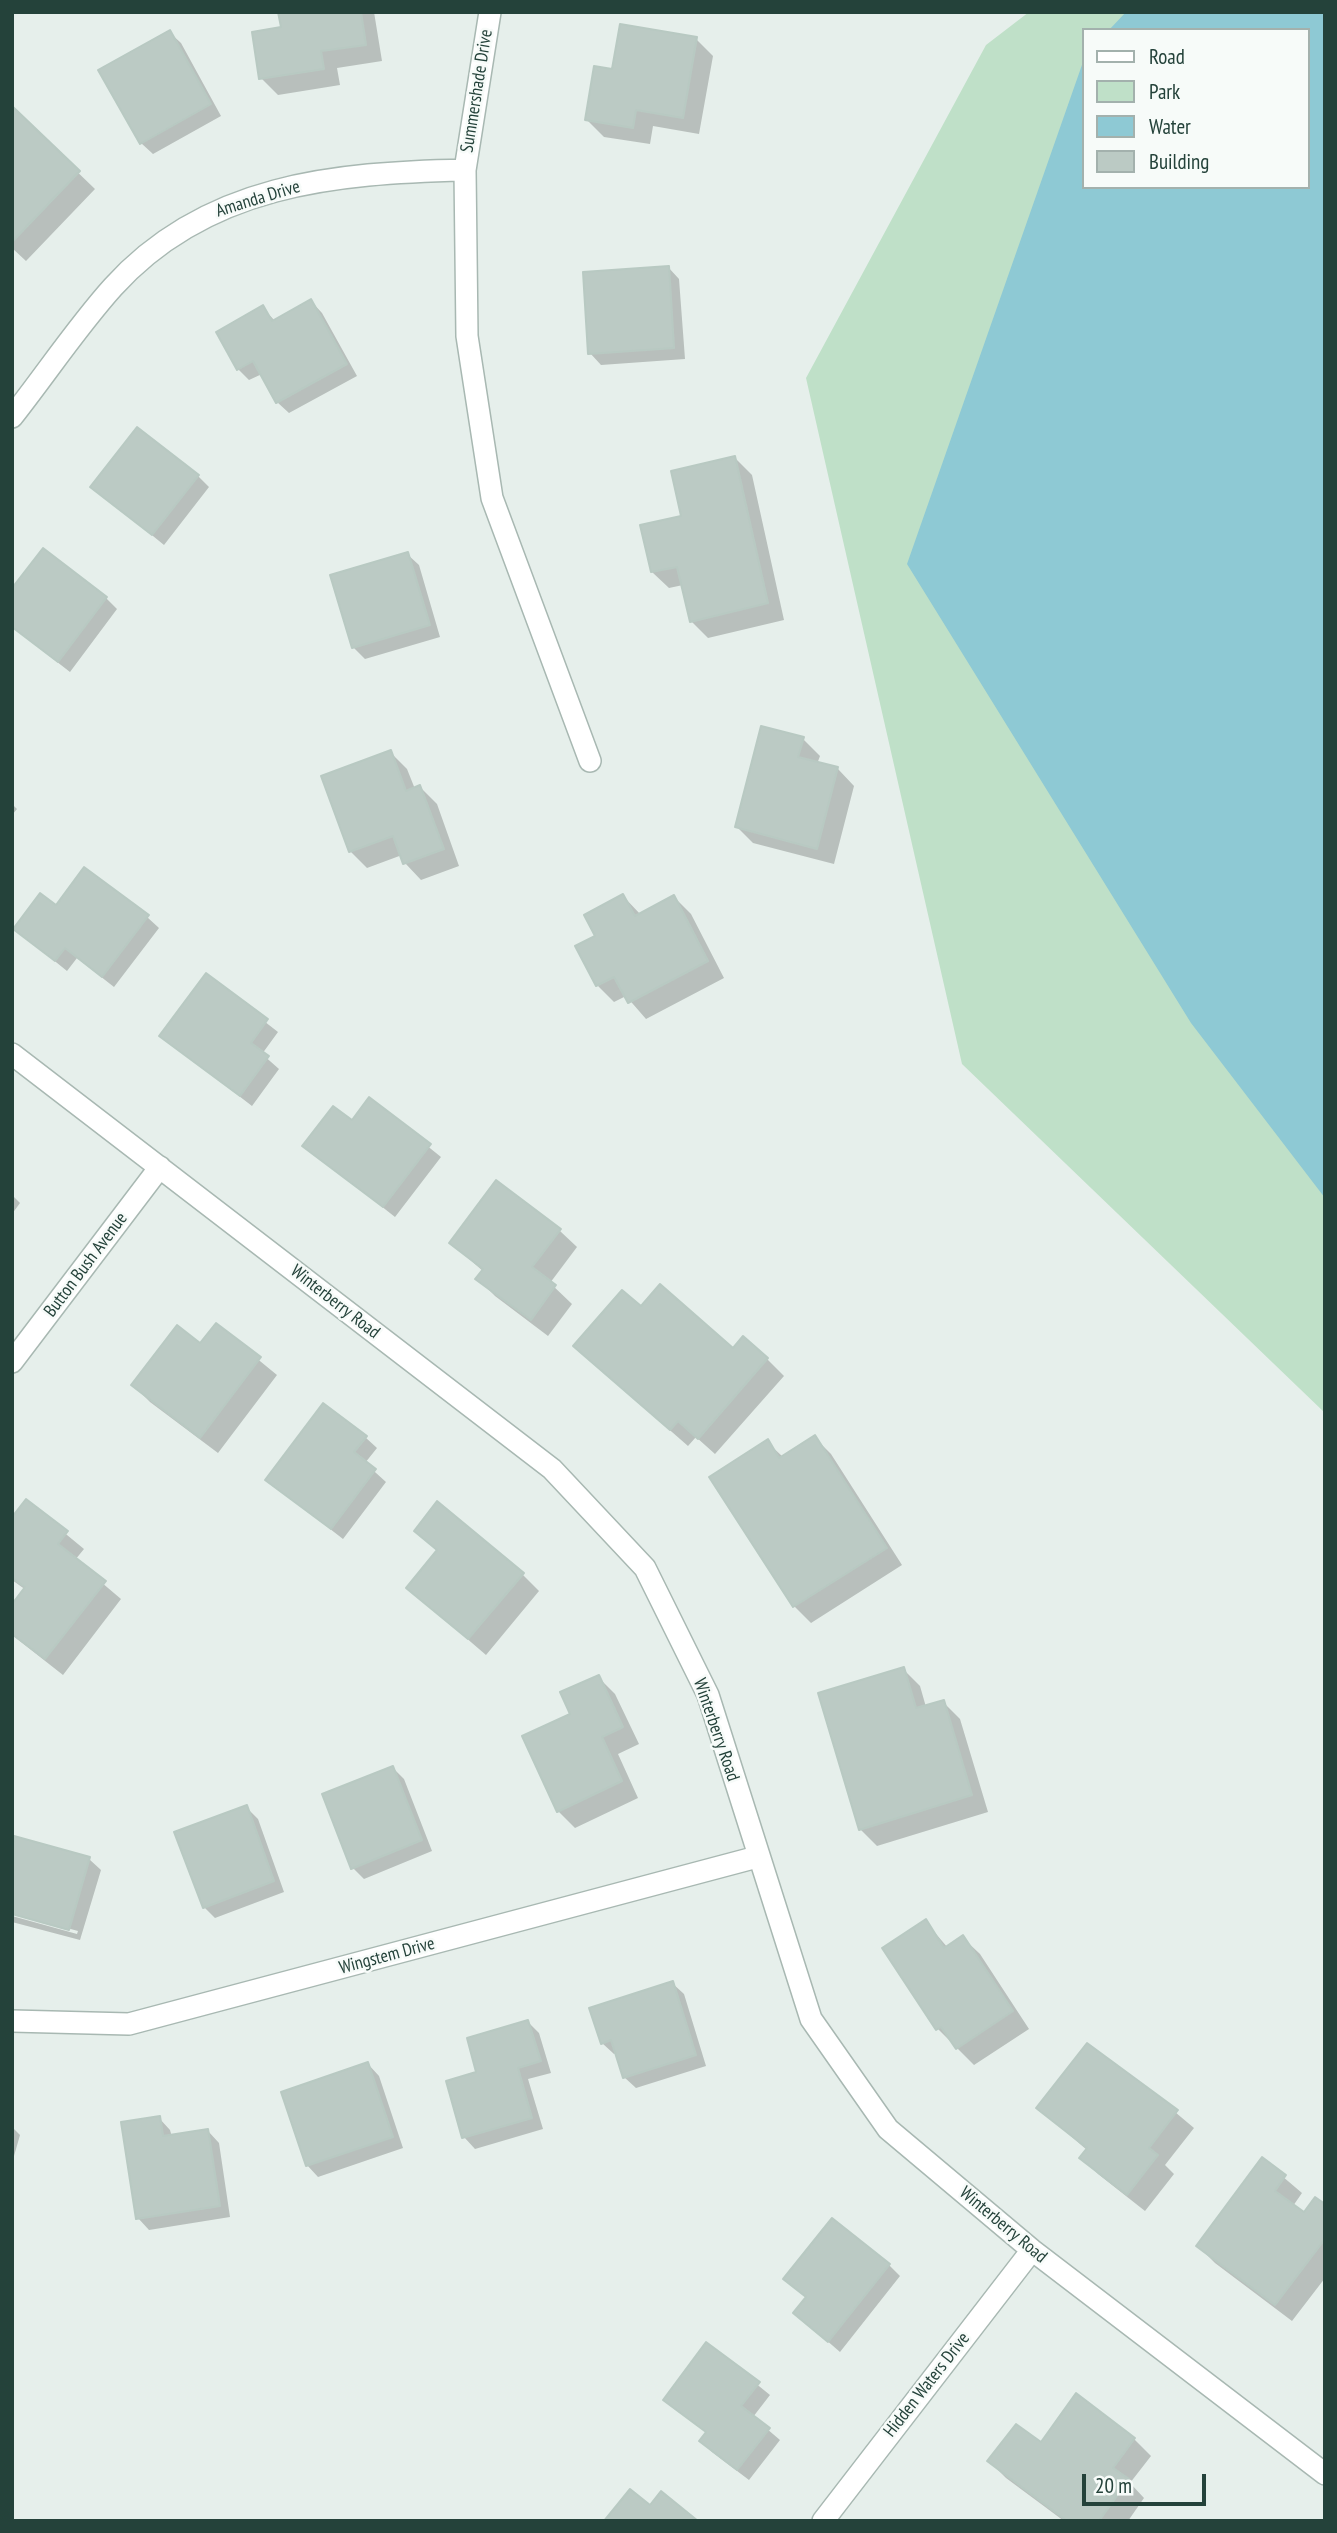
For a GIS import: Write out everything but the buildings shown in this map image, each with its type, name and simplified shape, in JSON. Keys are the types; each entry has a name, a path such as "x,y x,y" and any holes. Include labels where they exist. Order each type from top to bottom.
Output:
{"street":[{"name":"Summershade Drive","path":"490,12 465,170 467,336 492,498 590,761"},
{"name":"Amanda Drive","path":"12,417 114,286 167,238 221,207 333,177 465,170"},
{"name":"Winterberry Road","path":"12,1054 552,1469 645,1568 708,1695 757,1857 811,2019 888,2129 1032,2250 1325,2474"},
{"name":"Button Bush Avenue","path":"12,1362 160,1167"},
{"name":"Wingstem Drive","path":"12,2021 130,2024 757,1857"},
{"name":"Hidden Waters Drive","path":"823,2521 1032,2250"}],"green space":[{"path":"1029,12 1325,12 1325,1413 962,1064 806,378 986,45"}],"water":[{"path":"1126,12 1325,12 1325,1198 1191,1023 907,564 1082,65 1082,189 1309,189 1309,28 1111,28"}]}
